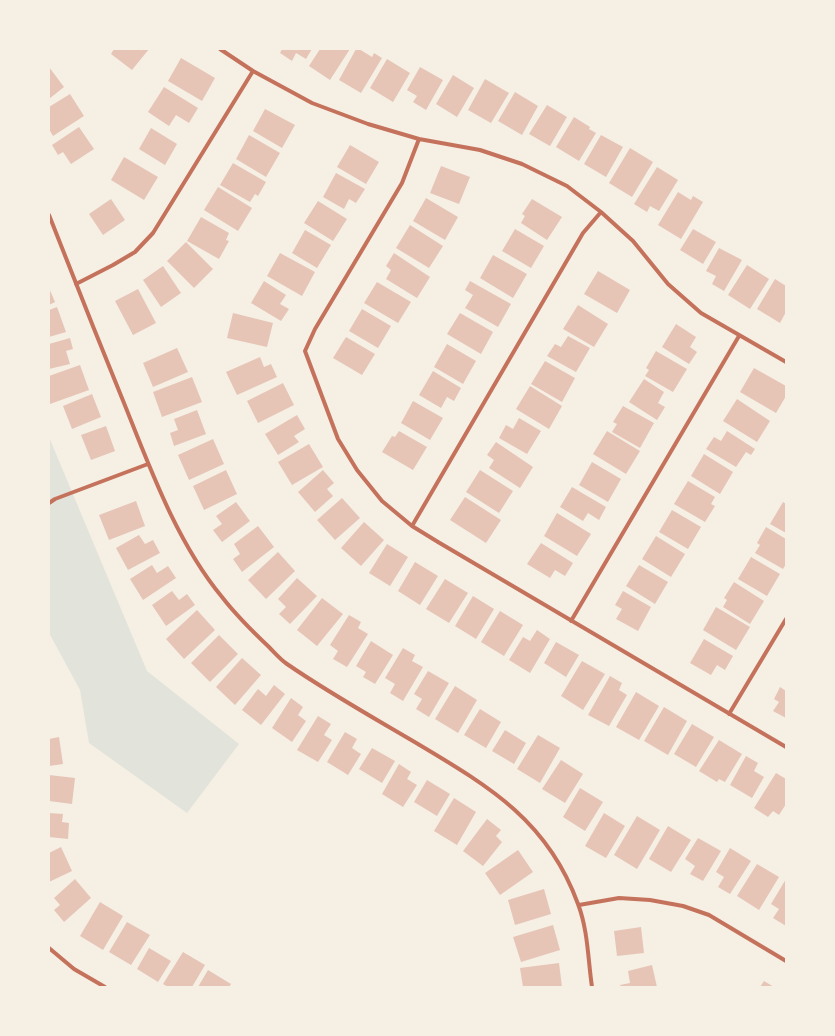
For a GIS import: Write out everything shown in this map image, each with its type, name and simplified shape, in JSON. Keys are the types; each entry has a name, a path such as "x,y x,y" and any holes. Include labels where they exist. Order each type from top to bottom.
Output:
{"street":[{"path":"220,49 253,71 312,103 368,124 419,139 480,150 522,164 567,186 601,212 633,241 668,284 701,313 786,362"},
{"path":"76,284 113,266 135,252 152,233 253,71"},
{"path":"419,139 402,183 315,329 305,350 338,440 357,470 382,501 412,526 786,747"},
{"path":"412,526 583,233 601,212"},
{"path":"49,215 148,464 188,550 220,595 248,628 284,662 332,694 467,773 502,797 525,818 546,842 564,873 579,905 586,933 592,987"},
{"path":"571,621 739,336"},
{"path":"49,503 55,499 148,464"},
{"path":"729,714 786,619"},
{"path":"579,905 619,898 650,900 683,906 709,915 786,961"},
{"path":"49,948 74,969 104,987"}],"shaded area":[{"path":"49,437 147,671 239,744 187,813 89,743 80,690 49,633"}],"building":[{"path":"114,49 149,49 132,70 111,54"},
{"path":"282,49 312,49 306,59 296,53 292,61 280,53"},
{"path":"320,49 350,49 330,80 309,66"},
{"path":"356,49 359,49 372,57 374,53 382,58 361,93 339,80"},
{"path":"181,58 215,78 202,101 168,81"},
{"path":"387,59 410,73 393,102 370,88"},
{"path":"49,67 64,87 49,99"},
{"path":"420,67 443,80 426,110 413,102 417,96 407,90"},
{"path":"453,75 474,88 457,117 436,104"},
{"path":"485,79 509,93 491,123 468,110"},
{"path":"164,87 198,108 189,123 176,115 169,126 148,112"},
{"path":"515,92 538,106 522,135 498,121"},
{"path":"70,94 84,116 53,136 49,129 49,107"},
{"path":"547,105 567,117 550,146 529,134"},
{"path":"265,109 295,125 282,148 253,131"},
{"path":"574,117 590,127 589,129 596,133 579,161 556,147"},
{"path":"79,127 94,149 71,164 63,152 58,155 52,145"},
{"path":"151,128 177,144 165,165 139,149"},
{"path":"249,135 280,153 266,177 236,159"},
{"path":"601,135 623,147 606,177 584,164"},
{"path":"350,145 379,162 366,184 337,167"},
{"path":"630,148 653,162 632,197 609,183"},
{"path":"124,157 158,177 144,200 111,180"},
{"path":"233,163 266,182 258,196 255,194 250,202 220,185"},
{"path":"441,166 470,177 459,204 430,193"},
{"path":"657,167 678,180 659,211 650,206 647,212 634,204"},
{"path":"336,173 365,189 356,203 349,199 344,209 323,197"},
{"path":"218,187 252,208 238,231 204,210"},
{"path":"678,192 691,200 693,196 703,202 681,239 658,225"},
{"path":"426,198 458,217 445,240 413,221"},
{"path":"111,199 125,220 103,235 89,214"},
{"path":"532,199 562,217 547,240 521,223 525,216 522,214"},
{"path":"318,201 347,219 333,241 304,223"},
{"path":"201,217 229,233 226,240 229,241 219,259 187,241"},
{"path":"410,225 443,246 429,268 396,248"},
{"path":"515,229 544,246 531,268 502,251"},
{"path":"693,229 716,242 703,264 680,250"},
{"path":"305,230 331,245 317,268 292,253"},
{"path":"186,242 213,269 194,288 167,261"},
{"path":"719,248 742,260 724,291 712,284 716,276 706,271"},
{"path":"280,253 315,272 302,296 267,276"},
{"path":"394,253 430,277 417,298 386,279 391,270 386,266"},
{"path":"493,255 527,274 513,298 480,278"},
{"path":"747,265 769,279 750,309 728,295"},
{"path":"163,266 181,293 161,307 143,280"},
{"path":"598,271 630,290 617,313 584,294"},
{"path":"775,279 786,286 786,312 780,323 757,309"},
{"path":"264,281 286,295 280,304 289,309 281,321 251,303"},
{"path":"470,281 511,304 498,327 465,308 473,295 465,290"},
{"path":"377,282 411,302 398,323 364,303"},
{"path":"49,288 55,302 49,305"},
{"path":"138,289 156,323 133,335 115,301"},
{"path":"578,305 608,324 594,347 563,329"},
{"path":"57,307 66,332 49,337 49,310"},
{"path":"362,309 391,326 378,348 349,331"},
{"path":"233,313 273,323 267,347 227,338"},
{"path":"460,313 493,332 481,354 447,334"},
{"path":"676,324 696,337 690,347 697,352 689,364 662,347"},
{"path":"568,336 590,348 576,372 547,356 555,344 561,347"},
{"path":"346,337 375,354 362,375 333,358"},
{"path":"70,338 73,349 66,351 70,364 49,369 49,344"},
{"path":"447,344 476,361 463,384 434,367"},
{"path":"177,348 188,372 153,387 143,363"},
{"path":"656,351 687,369 673,392 645,376 649,370 646,368"},
{"path":"260,357 264,367 271,364 277,377 237,395 226,372"},
{"path":"545,361 575,378 562,402 531,384"},
{"path":"80,365 89,390 50,404 49,376"},
{"path":"754,368 786,386 786,396 776,413 740,392"},
{"path":"433,371 461,388 454,401 447,397 441,408 419,395"},
{"path":"192,377 202,402 162,417 153,392"},
{"path":"644,379 664,392 658,403 665,407 657,420 629,402"},
{"path":"283,383 294,405 258,423 247,401"},
{"path":"530,386 562,406 549,429 516,409"},
{"path":"92,394 101,417 72,429 63,406"},
{"path":"737,399 770,421 757,442 723,421"},
{"path":"413,401 443,418 430,440 401,423"},
{"path":"623,406 654,423 640,448 612,432 617,424 613,422"},
{"path":"197,410 206,434 174,446 170,433 178,430 174,419"},
{"path":"297,415 305,429 294,436 299,442 278,455 265,434"},
{"path":"519,418 541,431 527,454 499,438 506,425 513,429"},
{"path":"106,426 115,451 91,460 81,435"},
{"path":"399,431 427,447 413,470 382,452 392,436 395,437"},
{"path":"607,431 640,451 626,474 593,454"},
{"path":"727,431 755,449 751,455 746,452 736,467 706,449 714,437 721,441"},
{"path":"213,439 224,464 189,480 178,455"},
{"path":"496,442 533,467 520,488 489,468 494,460 487,455"},
{"path":"309,444 323,467 292,485 278,462"},
{"path":"704,454 733,472 720,494 691,476"},
{"path":"592,462 621,479 608,502 579,485"},
{"path":"226,470 237,494 204,510 193,486"},
{"path":"323,470 334,483 327,489 333,496 315,512 298,492"},
{"path":"480,470 513,491 499,513 466,492"},
{"path":"688,481 715,497 711,504 715,506 705,522 674,504"},
{"path":"572,487 606,507 599,520 588,513 583,521 560,507"},
{"path":"465,497 501,520 486,543 450,520"},
{"path":"342,498 360,518 335,540 317,520"},
{"path":"136,501 145,526 109,540 99,515"},
{"path":"236,502 250,521 222,542 213,530 222,524 216,516"},
{"path":"783,502 786,504 786,533 770,524"},
{"path":"672,510 701,527 688,549 659,532"},
{"path":"557,513 591,534 577,556 544,536"},
{"path":"364,522 384,540 361,566 341,548"},
{"path":"258,526 274,547 242,572 233,559 240,554 234,544"},
{"path":"766,527 786,539 786,564 783,569 755,553 760,545 757,543"},
{"path":"139,535 145,544 153,540 160,553 128,570 116,548"},
{"path":"656,536 685,554 671,577 642,559"},
{"path":"541,543 573,563 565,576 555,570 550,578 527,564"},
{"path":"387,544 408,557 390,586 369,573"},
{"path":"278,552 295,571 266,599 248,580"},
{"path":"751,557 780,574 767,596 738,579"},
{"path":"415,562 438,576 420,605 398,591"},
{"path":"152,565 157,573 168,566 176,578 143,600 130,579"},
{"path":"639,565 668,582 655,604 626,586"},
{"path":"297,578 317,596 290,624 279,614 286,607 278,599"},
{"path":"445,579 468,593 449,623 426,609"},
{"path":"734,582 764,601 750,624 723,607 727,600 724,598"},
{"path":"172,591 179,600 187,594 195,605 166,626 152,605"},
{"path":"623,591 651,607 638,631 616,619 622,609 615,605"},
{"path":"473,596 494,609 476,639 455,626"},
{"path":"322,598 343,614 317,646 297,630"},
{"path":"716,607 750,627 736,650 703,630"},
{"path":"197,610 215,630 184,659 166,639"},
{"path":"500,611 523,625 504,656 481,642"},
{"path":"349,615 361,622 358,628 368,634 347,667 333,659 338,651 330,645"},
{"path":"537,630 550,639 530,673 509,660 523,637 530,641"},
{"path":"219,635 238,654 210,682 191,663"},
{"path":"704,639 733,656 725,670 717,665 711,675 690,663"},
{"path":"371,641 393,655 375,684 363,677 366,672 356,666"},
{"path":"556,642 579,655 566,677 544,663"},
{"path":"403,648 415,655 412,661 423,667 403,701 390,693 395,684 385,678"},
{"path":"242,658 261,675 235,705 216,687"},
{"path":"582,661 605,674 583,710 561,696"},
{"path":"428,671 449,683 429,717 416,709 422,699 414,694"},
{"path":"610,676 622,683 619,690 627,695 609,726 588,715"},
{"path":"274,685 285,694 261,725 242,710 258,689 266,696"},
{"path":"455,686 477,700 458,733 435,719"},
{"path":"780,687 786,691 786,718 773,711 779,702 774,699"},
{"path":"636,692 659,706 639,740 616,727"},
{"path":"291,698 303,707 298,715 306,721 292,742 272,728"},
{"path":"664,707 687,721 668,755 644,741"},
{"path":"480,709 501,722 486,748 464,735"},
{"path":"318,716 331,724 324,735 332,740 318,762 297,750"},
{"path":"692,724 714,737 696,767 674,754"},
{"path":"505,730 526,743 514,764 492,751"},
{"path":"345,732 357,739 352,748 361,754 348,775 327,762"},
{"path":"538,735 560,748 540,783 517,769"},
{"path":"59,737 63,764 49,766 49,739"},
{"path":"719,740 742,754 725,782 719,779 717,782 699,771"},
{"path":"372,748 395,761 382,783 359,769"},
{"path":"746,756 758,763 754,771 764,777 752,798 730,785"},
{"path":"561,760 583,774 565,803 542,789"},
{"path":"399,764 411,772 407,779 417,785 403,807 382,794"},
{"path":"776,773 786,779 786,804 779,815 773,811 768,817 754,808"},
{"path":"49,775 75,778 72,804 49,801"},
{"path":"427,780 450,794 437,816 414,802"},
{"path":"580,788 603,802 585,831 563,817"},
{"path":"454,798 476,812 457,845 434,831"},
{"path":"49,813 63,814 62,822 69,823 68,839 49,837"},
{"path":"604,813 625,826 606,858 585,846"},
{"path":"637,816 660,830 637,869 614,855"},
{"path":"487,819 501,830 496,836 502,842 483,866 463,851"},
{"path":"668,826 691,840 671,872 649,859"},
{"path":"698,838 721,851 703,881 690,874 695,866 685,859"},
{"path":"61,847 72,871 49,882 49,853"},
{"path":"730,848 751,861 730,894 718,887 724,877 716,872"},
{"path":"518,850 533,872 500,895 485,873"},
{"path":"757,864 779,877 759,910 737,896"},
{"path":"75,879 91,898 64,922 54,910 60,905 54,898"},
{"path":"786,879 786,926 773,918 779,909 771,904"},
{"path":"544,889 551,914 515,925 508,900"},
{"path":"100,902 123,916 103,950 80,936"},
{"path":"127,922 150,935 131,965 109,952"},
{"path":"553,925 560,950 521,962 513,937"},
{"path":"641,927 644,953 617,956 614,931"},
{"path":"149,948 171,961 158,982 137,969"},
{"path":"183,952 205,965 192,987 168,987 163,984"},
{"path":"559,963 562,987 523,987 520,968"},
{"path":"652,965 657,987 621,987 620,985 630,983 628,971"},
{"path":"208,970 231,984 229,987 198,987"},
{"path":"764,981 774,987 760,987"}]}
